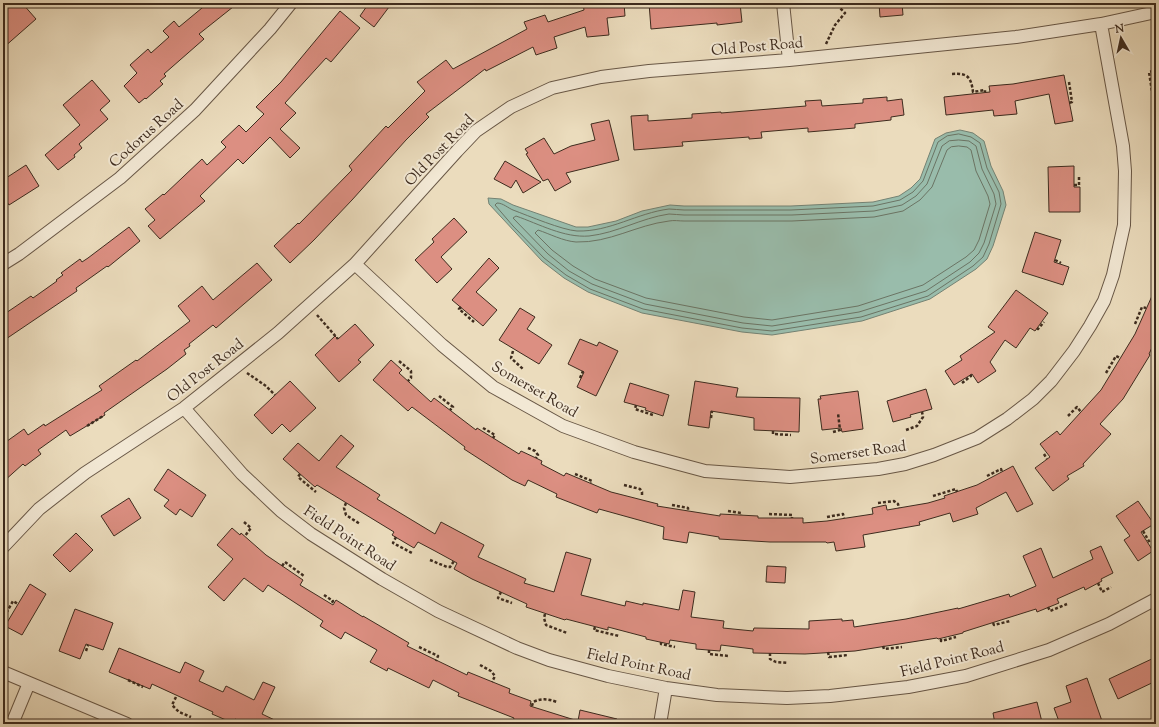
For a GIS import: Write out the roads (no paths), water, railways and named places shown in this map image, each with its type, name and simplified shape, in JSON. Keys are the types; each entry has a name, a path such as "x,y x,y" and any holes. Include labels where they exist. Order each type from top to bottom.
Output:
{"street":[{"name":"Codorus Road","path":"3,264 19,254 126,173 195,110 270,29 291,3"},
{"path":"783,3 789,60"},
{"name":"Old Post Road","path":"3,547 44,504 85,473 184,408 278,333 355,264 456,150 476,131 511,107 552,88 601,77 649,70 789,60 1016,37 1101,24 1156,12"},
{"name":"Somerset Road","path":"355,264 442,345 493,387 563,426 634,452 705,471 790,477 878,469 905,464 934,455 977,438 1007,420 1032,400 1051,381 1074,351 1104,301 1113,275 1124,225 1125,171 1123,146 1101,24"},
{"name":"Field Point Road","path":"184,408 242,474 281,511 311,534 382,579 438,611 517,648 550,660 600,674 666,688 717,695 787,698 830,696 902,688 963,677 1049,650 1109,624 1156,599"},
{"path":"3,672 127,724"},
{"path":"12,724 29,683"},
{"path":"660,724 666,688"}],"water":[{"path":"960,130 973,133 984,141 991,166 1003,191 1006,205 993,246 987,259 976,269 930,299 862,321 772,335 742,332 642,313 588,292 564,278 542,261 489,204 488,198 501,199 513,205 576,227 588,227 616,221 642,211 670,205 791,206 873,202 899,196 911,188 920,179 935,139 946,133"}]}
